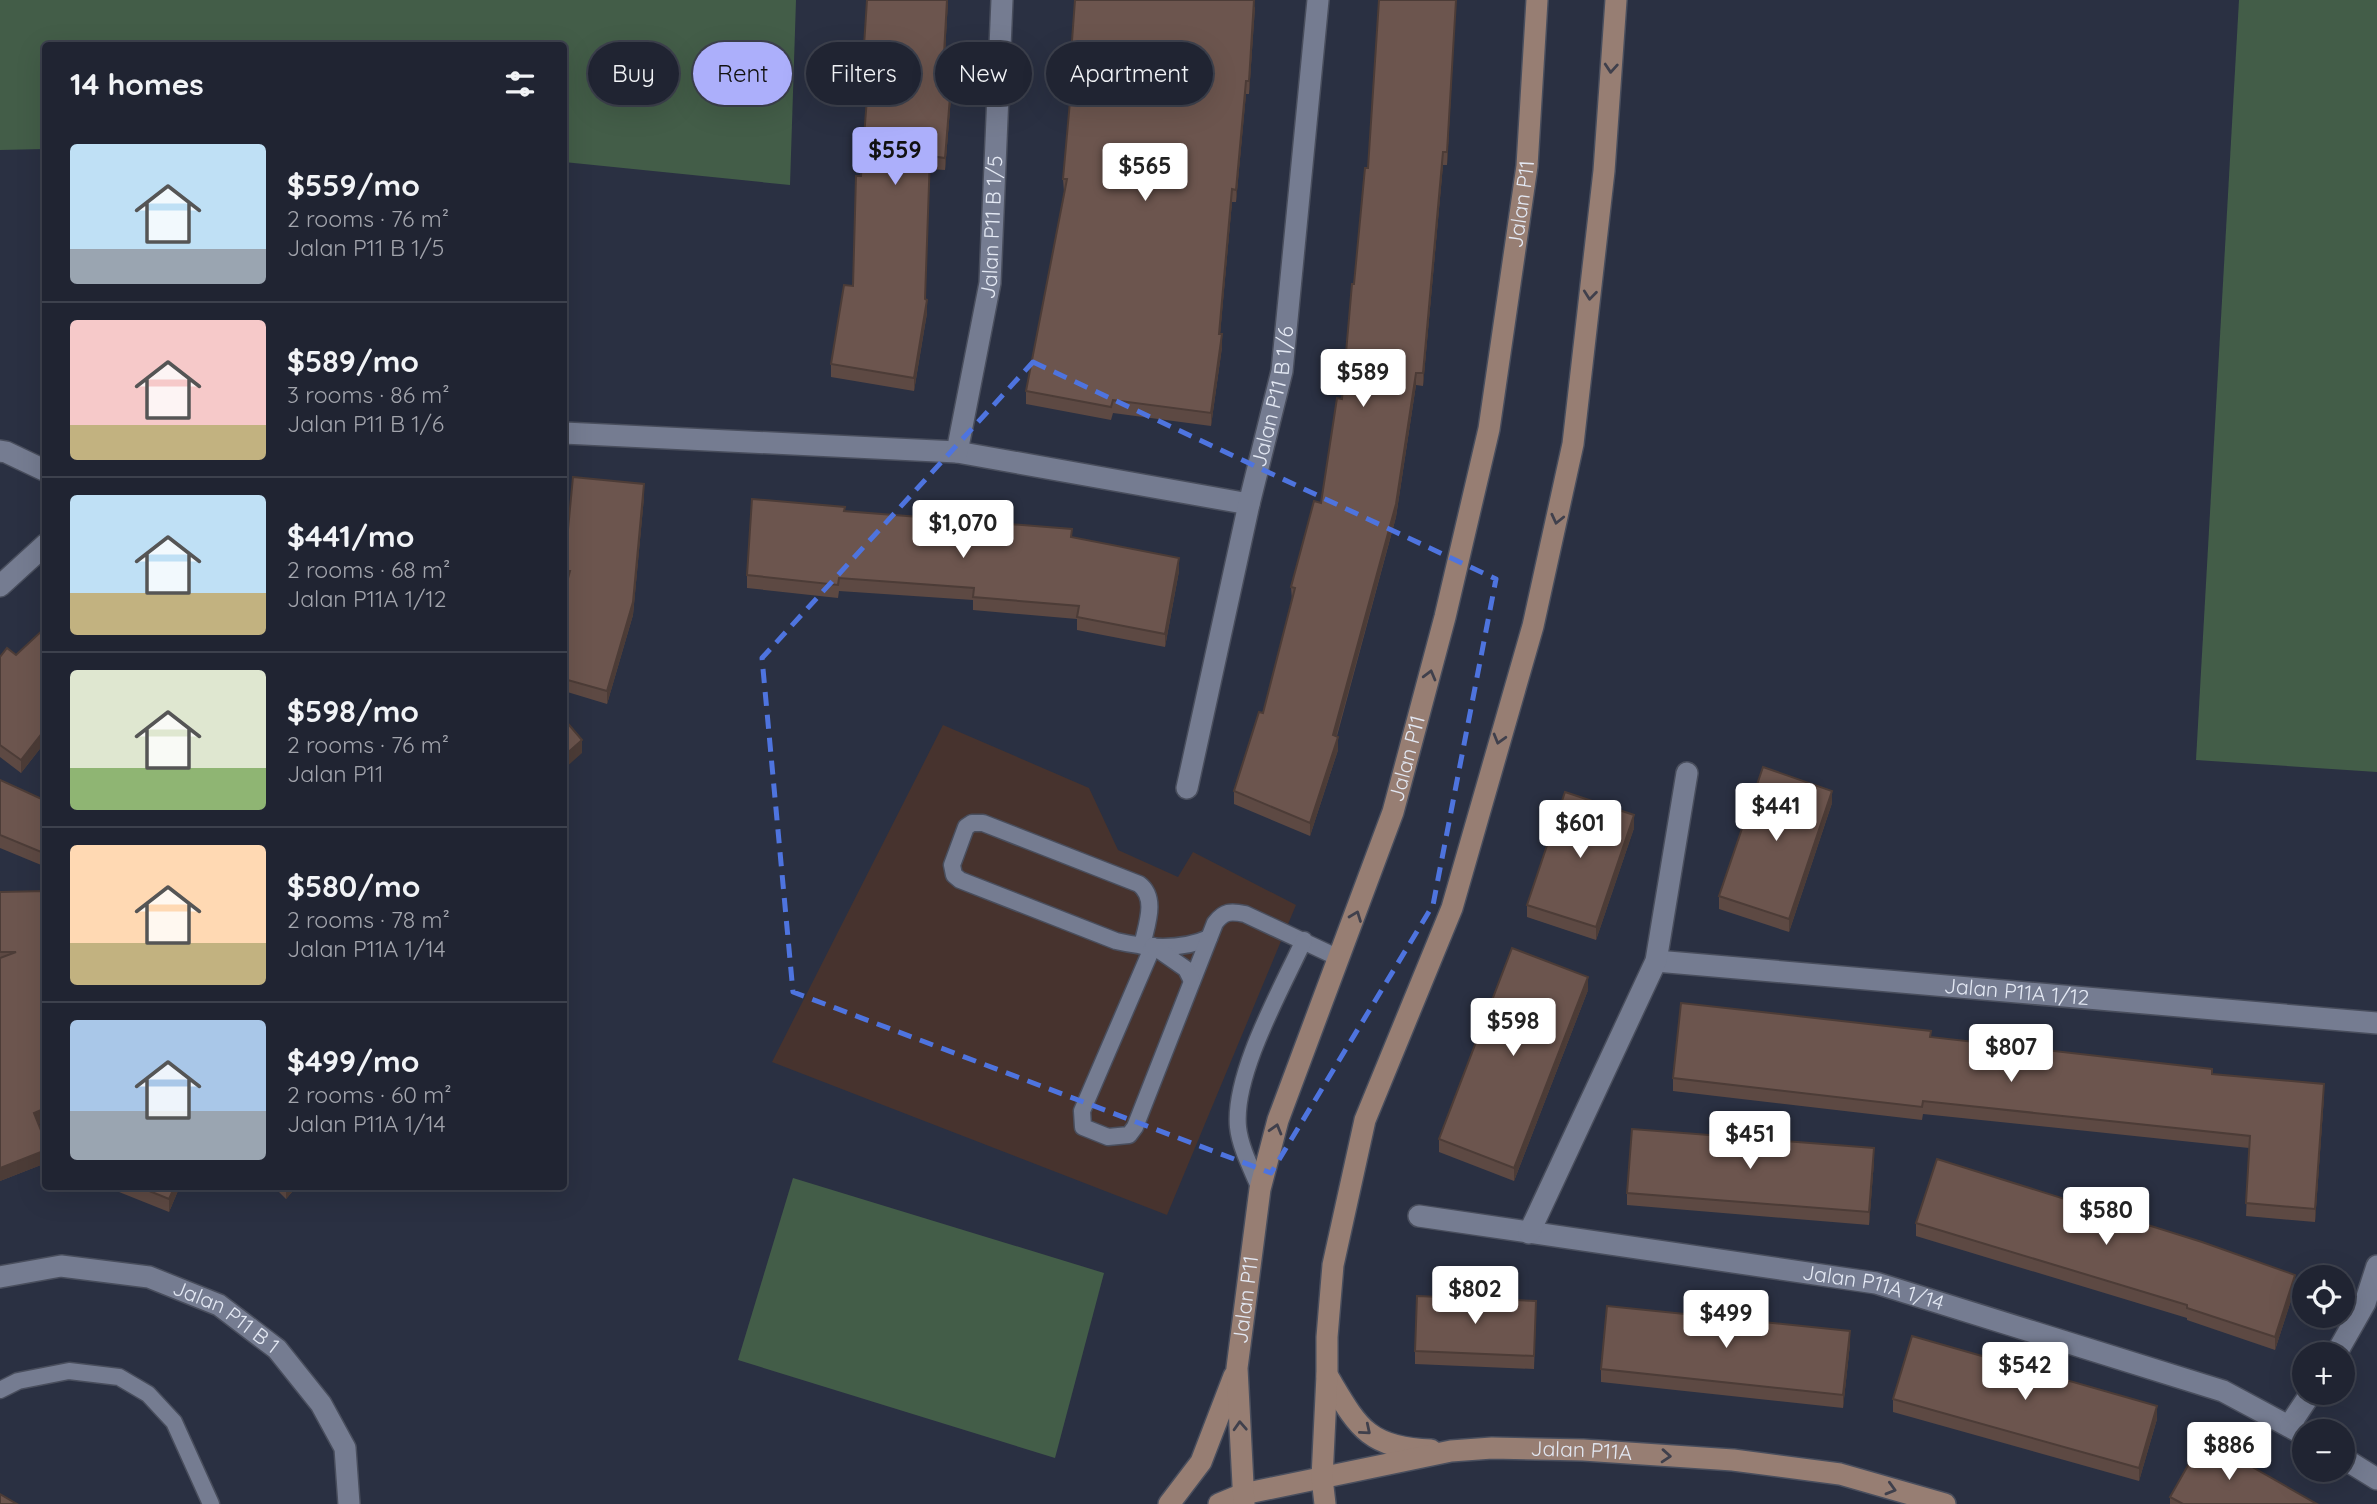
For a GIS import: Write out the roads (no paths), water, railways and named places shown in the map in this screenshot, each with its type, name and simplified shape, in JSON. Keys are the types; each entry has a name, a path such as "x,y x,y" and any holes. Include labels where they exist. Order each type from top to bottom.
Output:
{"main road":[{"name":"Jalan P11","path":"1244,1499 1237,1368 1259,1188 1278,1119 1392,812 1445,617 1489,429 1527,166 1537,0"},
{"path":"1325,1504 1322,1478 1327,1336 1333,1265 1364,1120 1452,908 1533,626 1573,444 1604,171 1616,0"},
{"path":"1170,1504 1201,1462 1237,1368"},
{"path":"1327,1375 1354,1420 1378,1441 1422,1450 1451,1451"},
{"name":"Jalan P11A","path":"1219,1504 1322,1478 1451,1451 1492,1448 1583,1450 1733,1460 1840,1474 1945,1504"}],"street":[{"name":"Jalan P11 B 1/5","path":"957,452 989,284 1002,0"},
{"name":"Jalan P11 B 1/6","path":"1187,788 1249,504 1282,370 1318,0"},
{"path":"567,433 957,452 1249,504"},
{"path":"0,451 42,469"},
{"path":"0,586 42,548"},
{"path":"1529,1233 1656,961 1687,773"},
{"name":"Jalan P11A 1/12","path":"1656,961 2377,1023"},
{"name":"Jalan P11A 1/14","path":"1419,1216 1876,1283 2223,1391 2292,1428"},
{"name":"Jalan P11 B 1","path":"0,1277 61,1266 149,1277 219,1305 277,1349 321,1404 345,1448 349,1504"},
{"path":"2343,1342 2365,1303 2377,1266"},
{"path":"2355,1465 2377,1479"}],"lane":[{"path":"1209,938 1187,946 1147,946 1116,941 960,880 954,875 952,865 967,827 972,823 983,823 1139,884 1147,890 1150,899 1147,946 1082,1111 1083,1127 1108,1137 1129,1135 1135,1127 1209,938 1222,914 1231,911 1245,914 1339,958"},
{"path":"1259,1188 1238,1129 1240,1094 1250,1060 1304,940"},
{"path":"1147,946 1186,969 1192,981"},
{"path":"0,1390 18,1381 69,1371 120,1377 148,1394 174,1422 211,1504"}]}
